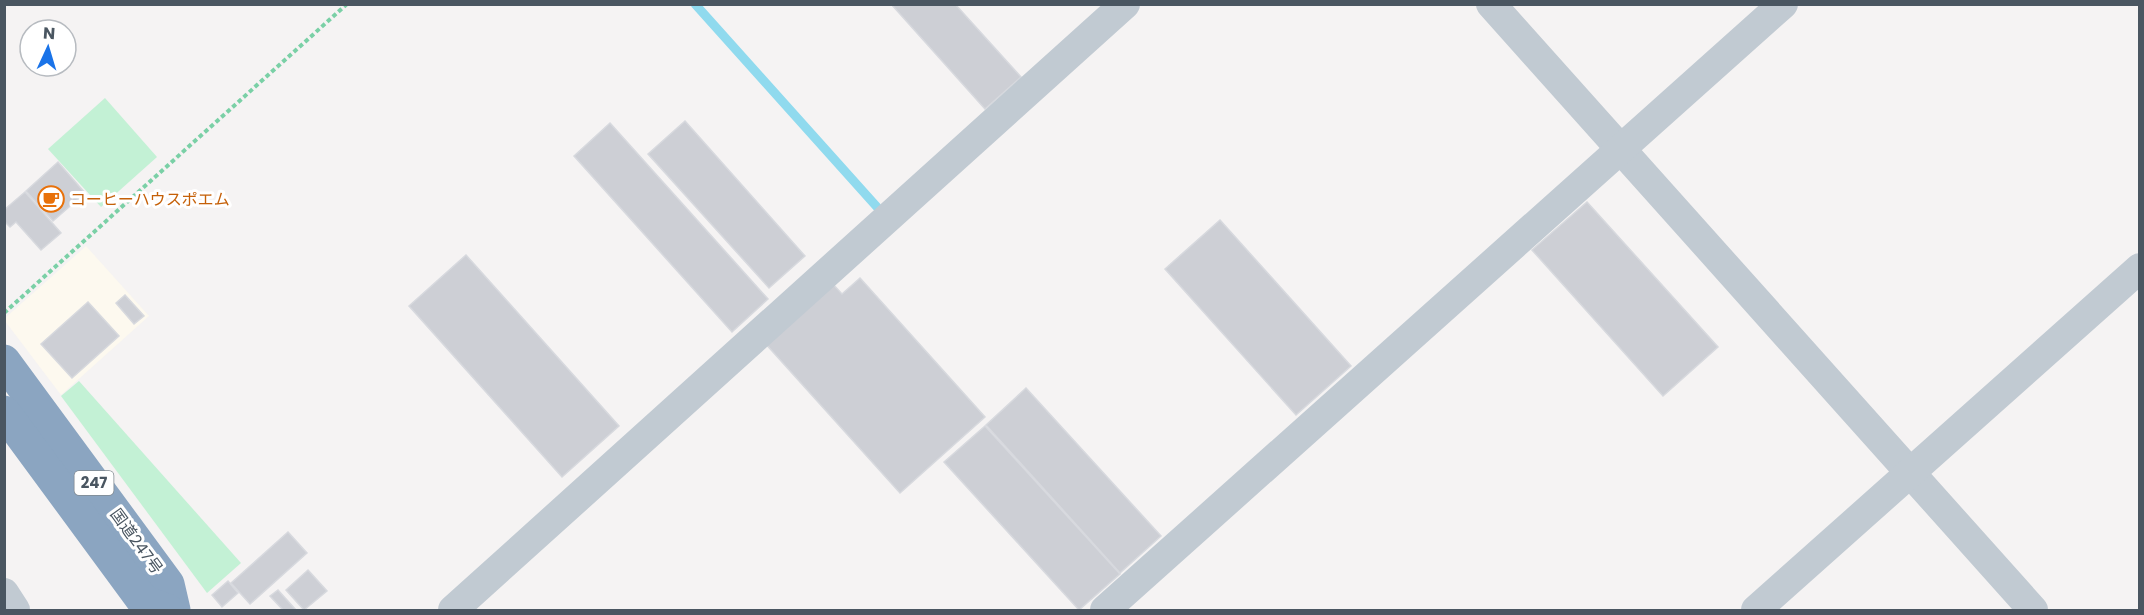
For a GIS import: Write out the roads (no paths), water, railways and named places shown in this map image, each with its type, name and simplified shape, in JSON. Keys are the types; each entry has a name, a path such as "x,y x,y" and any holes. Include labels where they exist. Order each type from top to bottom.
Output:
{"highway":[{"name":"国道247号","path":"4,361 168,584 174,610"},
{"name":"国道247号","path":"4,412 143,601 166,610"}],"street":[{"path":"453,610 1125,4"},
{"path":"1491,4 2033,610"},
{"path":"1106,610 1783,4"},
{"path":"1756,610 2139,268"},
{"path":"4,594 15,610"}],"waterway":[{"path":"695,4 877,207"}],"place":[{"name":"コーヒーハウスポエム","path":"51,199"}]}
